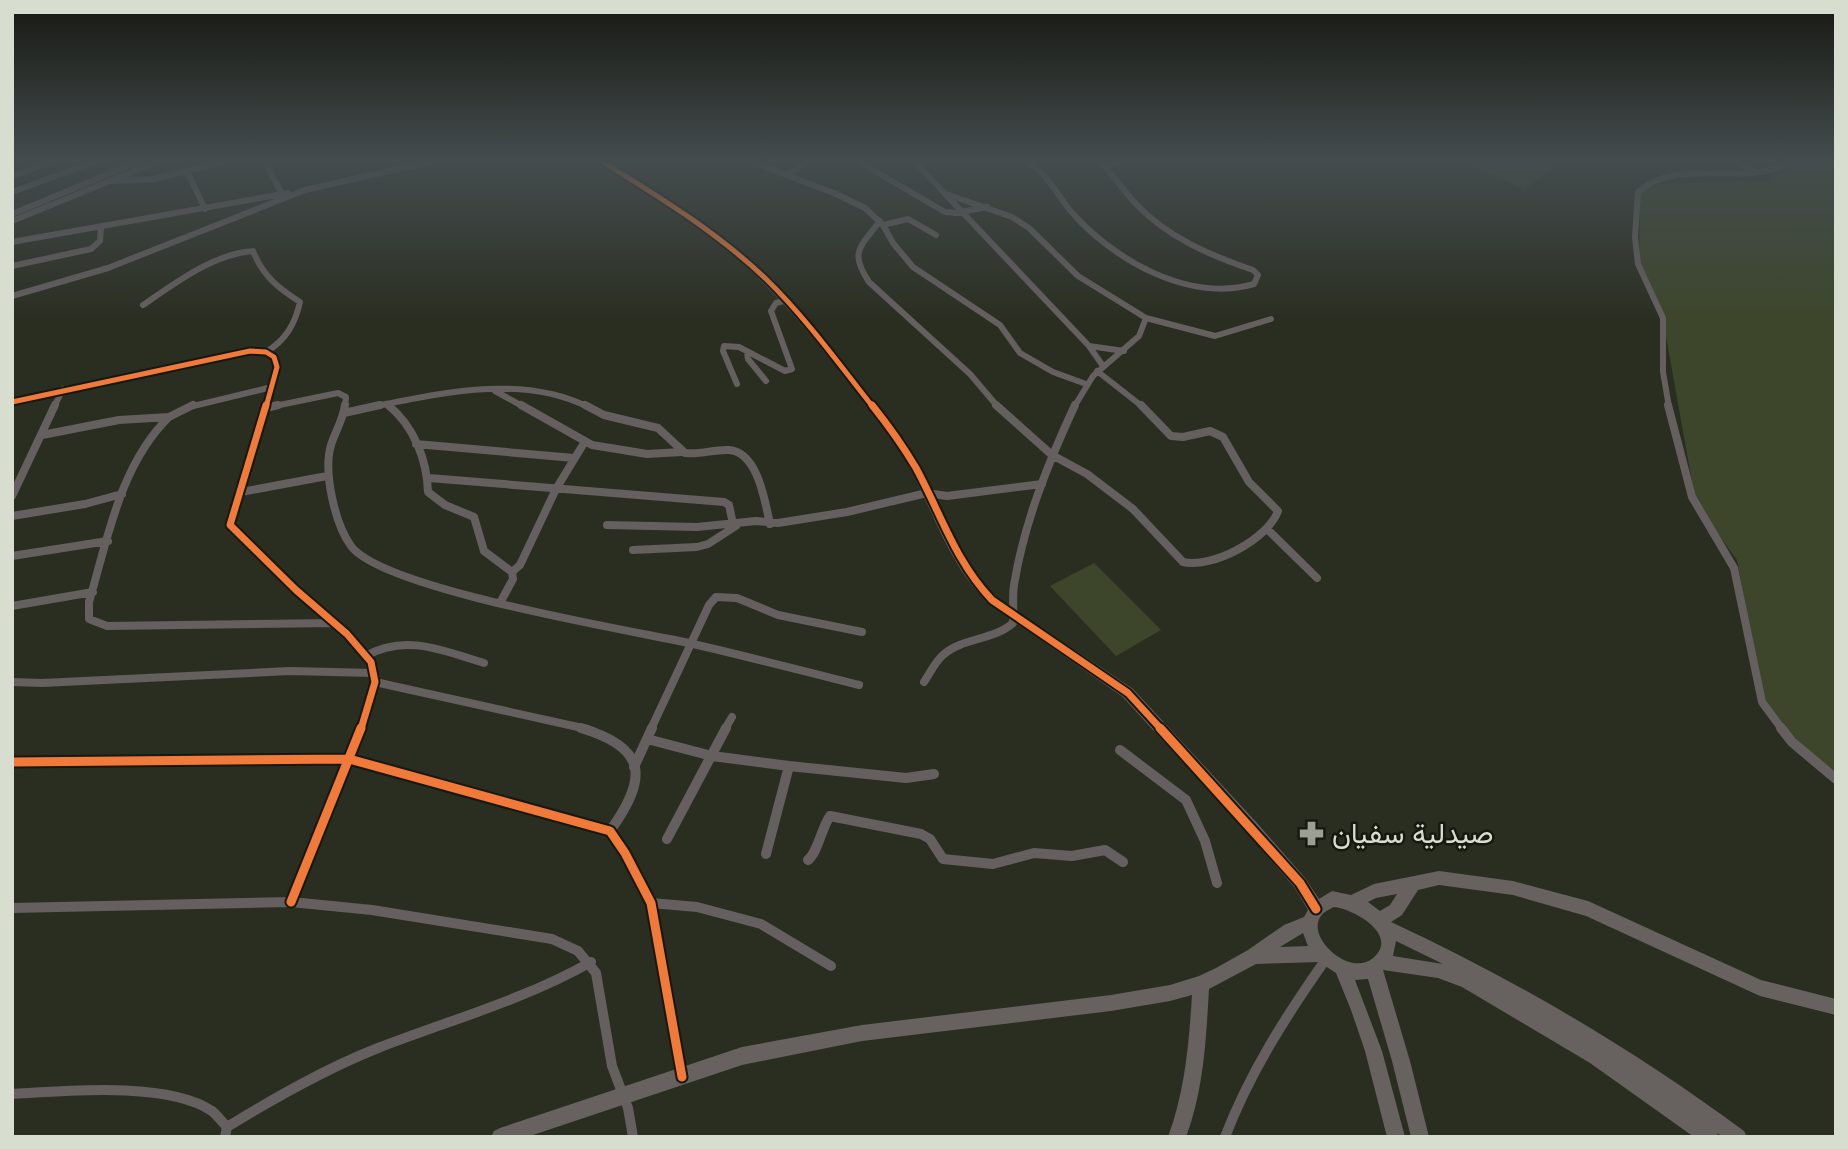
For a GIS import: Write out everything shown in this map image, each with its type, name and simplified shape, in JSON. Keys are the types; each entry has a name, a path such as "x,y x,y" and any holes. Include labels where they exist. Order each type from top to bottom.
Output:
{"main road":[{"path":"1381,923 1396,910 1413,883 1439,878 1481,882 1576,905 1618,921 1704,964 1760,988 1836,1007"},
{"path":"500,1137 742,1056 862,1032 1111,1003 1170,993 1201,984 1254,956 1313,916"}],"street":[{"path":"12,221 30,214"},
{"path":"12,242 180,214"},
{"path":"12,296 155,251 247,214"},
{"path":"683,214 704,227 756,270 786,300 895,436 968,575 992,600 1128,693 1300,883 1313,916 1311,933 1324,956 1342,969 1353,972 1377,965 1438,971 1467,981 1596,1057 1710,1137"},
{"path":"870,214 881,223 913,267 1000,325 1020,353 1053,372 1086,384"},
{"path":"936,235 908,219 881,223 857,251 857,264 862,272 970,373 1007,416 1052,455 1087,474 1133,509 1187,565 1229,553 1267,529 1278,511 1249,482 1223,438 1210,431 1183,438 1171,436 1133,397 1100,369 1089,346 963,214"},
{"path":"1007,214 1029,228 1078,276 1146,318 1213,336 1271,319"},
{"path":"1074,214 1097,236 1150,270 1171,280 1216,291 1239,290 1254,284 1258,275 1253,270 1200,251 1148,214"},
{"path":"1637,214 1635,237 1638,264 1663,318 1663,372 1670,416 1697,508 1720,541 1734,568 1762,702 1792,742 1836,779"},
{"path":"12,266 91,249 101,241 101,228"},
{"path":"143,305 189,276 238,252 253,251 257,262 282,293 300,302 292,327 281,341 267,352"},
{"path":"737,384 723,348 729,345 785,370 792,369 771,311 776,303 786,300"},
{"path":"925,682 945,652 1007,631 1013,623 1014,582 1052,455 1086,384 1100,369 1124,351 1144,328 1146,318"},
{"path":"1089,346 1124,351"},
{"path":"12,402 250,351 267,352 276,360 266,408 241,492 230,519 232,528 335,623 366,656 375,678 366,716 291,901"},
{"path":"747,352 748,359 766,381"},
{"path":"272,387 191,407 169,417 152,433 122,494 93,592 89,619 107,626 335,623"},
{"path":"12,496 63,389"},
{"path":"344,413 444,393 528,390 559,393 604,415 657,428 682,452"},
{"path":"495,391 584,443 647,454 708,454 734,450 749,461 770,524"},
{"path":"266,408 338,393 346,397 344,413 330,447 327,476 342,532 359,556 369,563 481,600 692,644 859,685"},
{"path":"386,404 398,414 416,444 429,478 428,492 444,505 474,517 484,551 512,572 513,579 500,603"},
{"path":"42,435 119,420 169,417"},
{"path":"512,572 525,555 556,489 584,443"},
{"path":"416,444 574,458"},
{"path":"241,492 327,476"},
{"path":"429,478 724,502 729,505 737,523"},
{"path":"607,525 697,527 756,521 770,524 822,518 927,493 947,496 1044,480"},
{"path":"12,516 85,504 122,494"},
{"path":"633,550 697,547 708,544 737,523"},
{"path":"1267,529 1317,578"},
{"path":"12,556 108,541"},
{"path":"12,606 93,592"},
{"path":"610,831 625,811 631,795 634,768 712,600 723,596 748,601 778,615 862,632"},
{"path":"366,656 381,646 404,643 484,663"},
{"path":"12,682 42,683 290,671 375,678 589,730 629,750 634,768"},
{"path":"667,839 732,717"},
{"path":"647,739 712,756 789,766 906,778 934,774"},
{"path":"1120,750 1186,800 1205,841 1217,883"},
{"path":"12,762 349,759 610,831 625,853 651,903 682,1077"},
{"path":"766,854 789,766"},
{"path":"808,860 813,856 821,828 830,816 922,834 930,839 936,851 947,860 993,864 1034,853 1072,856 1105,850 1123,862"},
{"path":"1313,916 1332,899 1355,901 1374,891 1413,883"},
{"path":"12,908 291,901 372,910 552,939 576,949 591,962 599,983 612,1066 628,1108 633,1137"},
{"path":"1355,901 1381,923 1570,1023 1659,1079 1738,1137"},
{"path":"651,903 696,906 761,924 831,967"},
{"path":"1381,923 1387,939 1386,952 1377,965 1420,1137"},
{"path":"1254,956 1324,956"},
{"path":"1225,1137 1242,1091 1324,956"},
{"path":"12,1094 132,1090 166,1095 209,1110 226,1132 275,1097 355,1058 511,1002 551,985 591,962"},
{"path":"1342,969 1362,1010 1396,1137"},
{"path":"1177,1137 1184,1120 1190,1090 1198,1037 1201,984"}],"green space":[{"path":"1640,214 1836,214 1836,772 1809,752 1764,706 1737,560 1696,504 1664,325 1639,273"},
{"path":"1094,563 1161,630 1116,656 1050,586"}],"cycle path":[{"path":"683,214 738,254 780,293 867,399 905,450 926,488 953,548 977,584 992,600 1128,693 1300,883 1316,909"},
{"path":"12,402 250,351 266,352 274,357 277,367 272,387 230,525 296,590 347,634 371,662 375,682 366,716 291,902"},
{"path":"12,762 349,759 610,831 625,853 651,903 682,1077"}],"place":[{"name":"صيدلية سفيان","path":"1312,833"}]}
